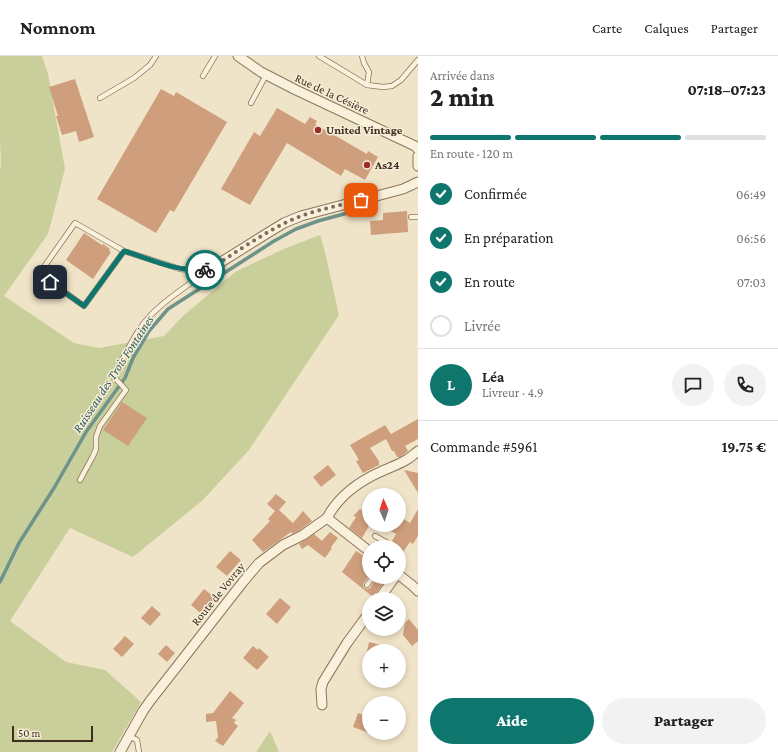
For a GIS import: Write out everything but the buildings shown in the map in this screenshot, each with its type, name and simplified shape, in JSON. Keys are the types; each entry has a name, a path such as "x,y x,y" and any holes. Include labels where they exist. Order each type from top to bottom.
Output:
{"street":[{"name":"Rue de la Césière","path":"238,56 266,75 415,146 418,149"},
{"path":"418,156 418,166"},
{"path":"210,269 284,223 320,210 403,189 418,182"},
{"name":"Route de Vovray","path":"120,752 150,701 249,574 260,563 283,545 302,535 326,518 331,510 348,492 360,483 379,472 405,461 418,451"},
{"path":"326,518 362,546"},
{"path":"406,581 418,591"},
{"path":"322,705 321,689 323,682 347,643 362,623"}],"lane":[{"path":"100,98 145,70 156,56"},
{"path":"204,76 215,56"},
{"path":"319,56 367,85 383,88 392,86 401,80 418,60"},
{"path":"362,56 364,64 369,72 367,85"},
{"path":"251,102 266,75"},
{"path":"411,217 418,217"},
{"path":"124,251 84,306 39,274 76,223 124,251 180,269 210,269"},
{"path":"80,480 96,448 96,438 100,426 126,390 114,377 139,329 148,318 180,291 210,269"},
{"path":"375,536 382,540"},
{"path":"129,736 137,740 139,752"}],"green space":[{"path":"0,56 42,56 48,74 65,169 48,234 4,296 74,343 99,348 164,336 183,316 235,272 286,248 320,235 339,315 249,450 203,500 133,557 70,528 10,621 66,662 105,670 141,702 112,752 0,752"},
{"path":"270,731 279,752 256,752"}],"waterway":[{"name":"Ruisseau des Trois Fontaines","path":"0,582 19,543 54,488 86,432 125,378 133,358 149,331 168,309 274,241 296,229 318,221 366,208"}],"way so far":[{"path":"205,270 210,269 284,223 320,210 361,200"}],"place":[{"name":"United Vintage","path":"318,130"},
{"name":"As24","path":"367,165"}],"route":[{"path":"50,282 84,306 124,251 180,269 205,270"}]}
